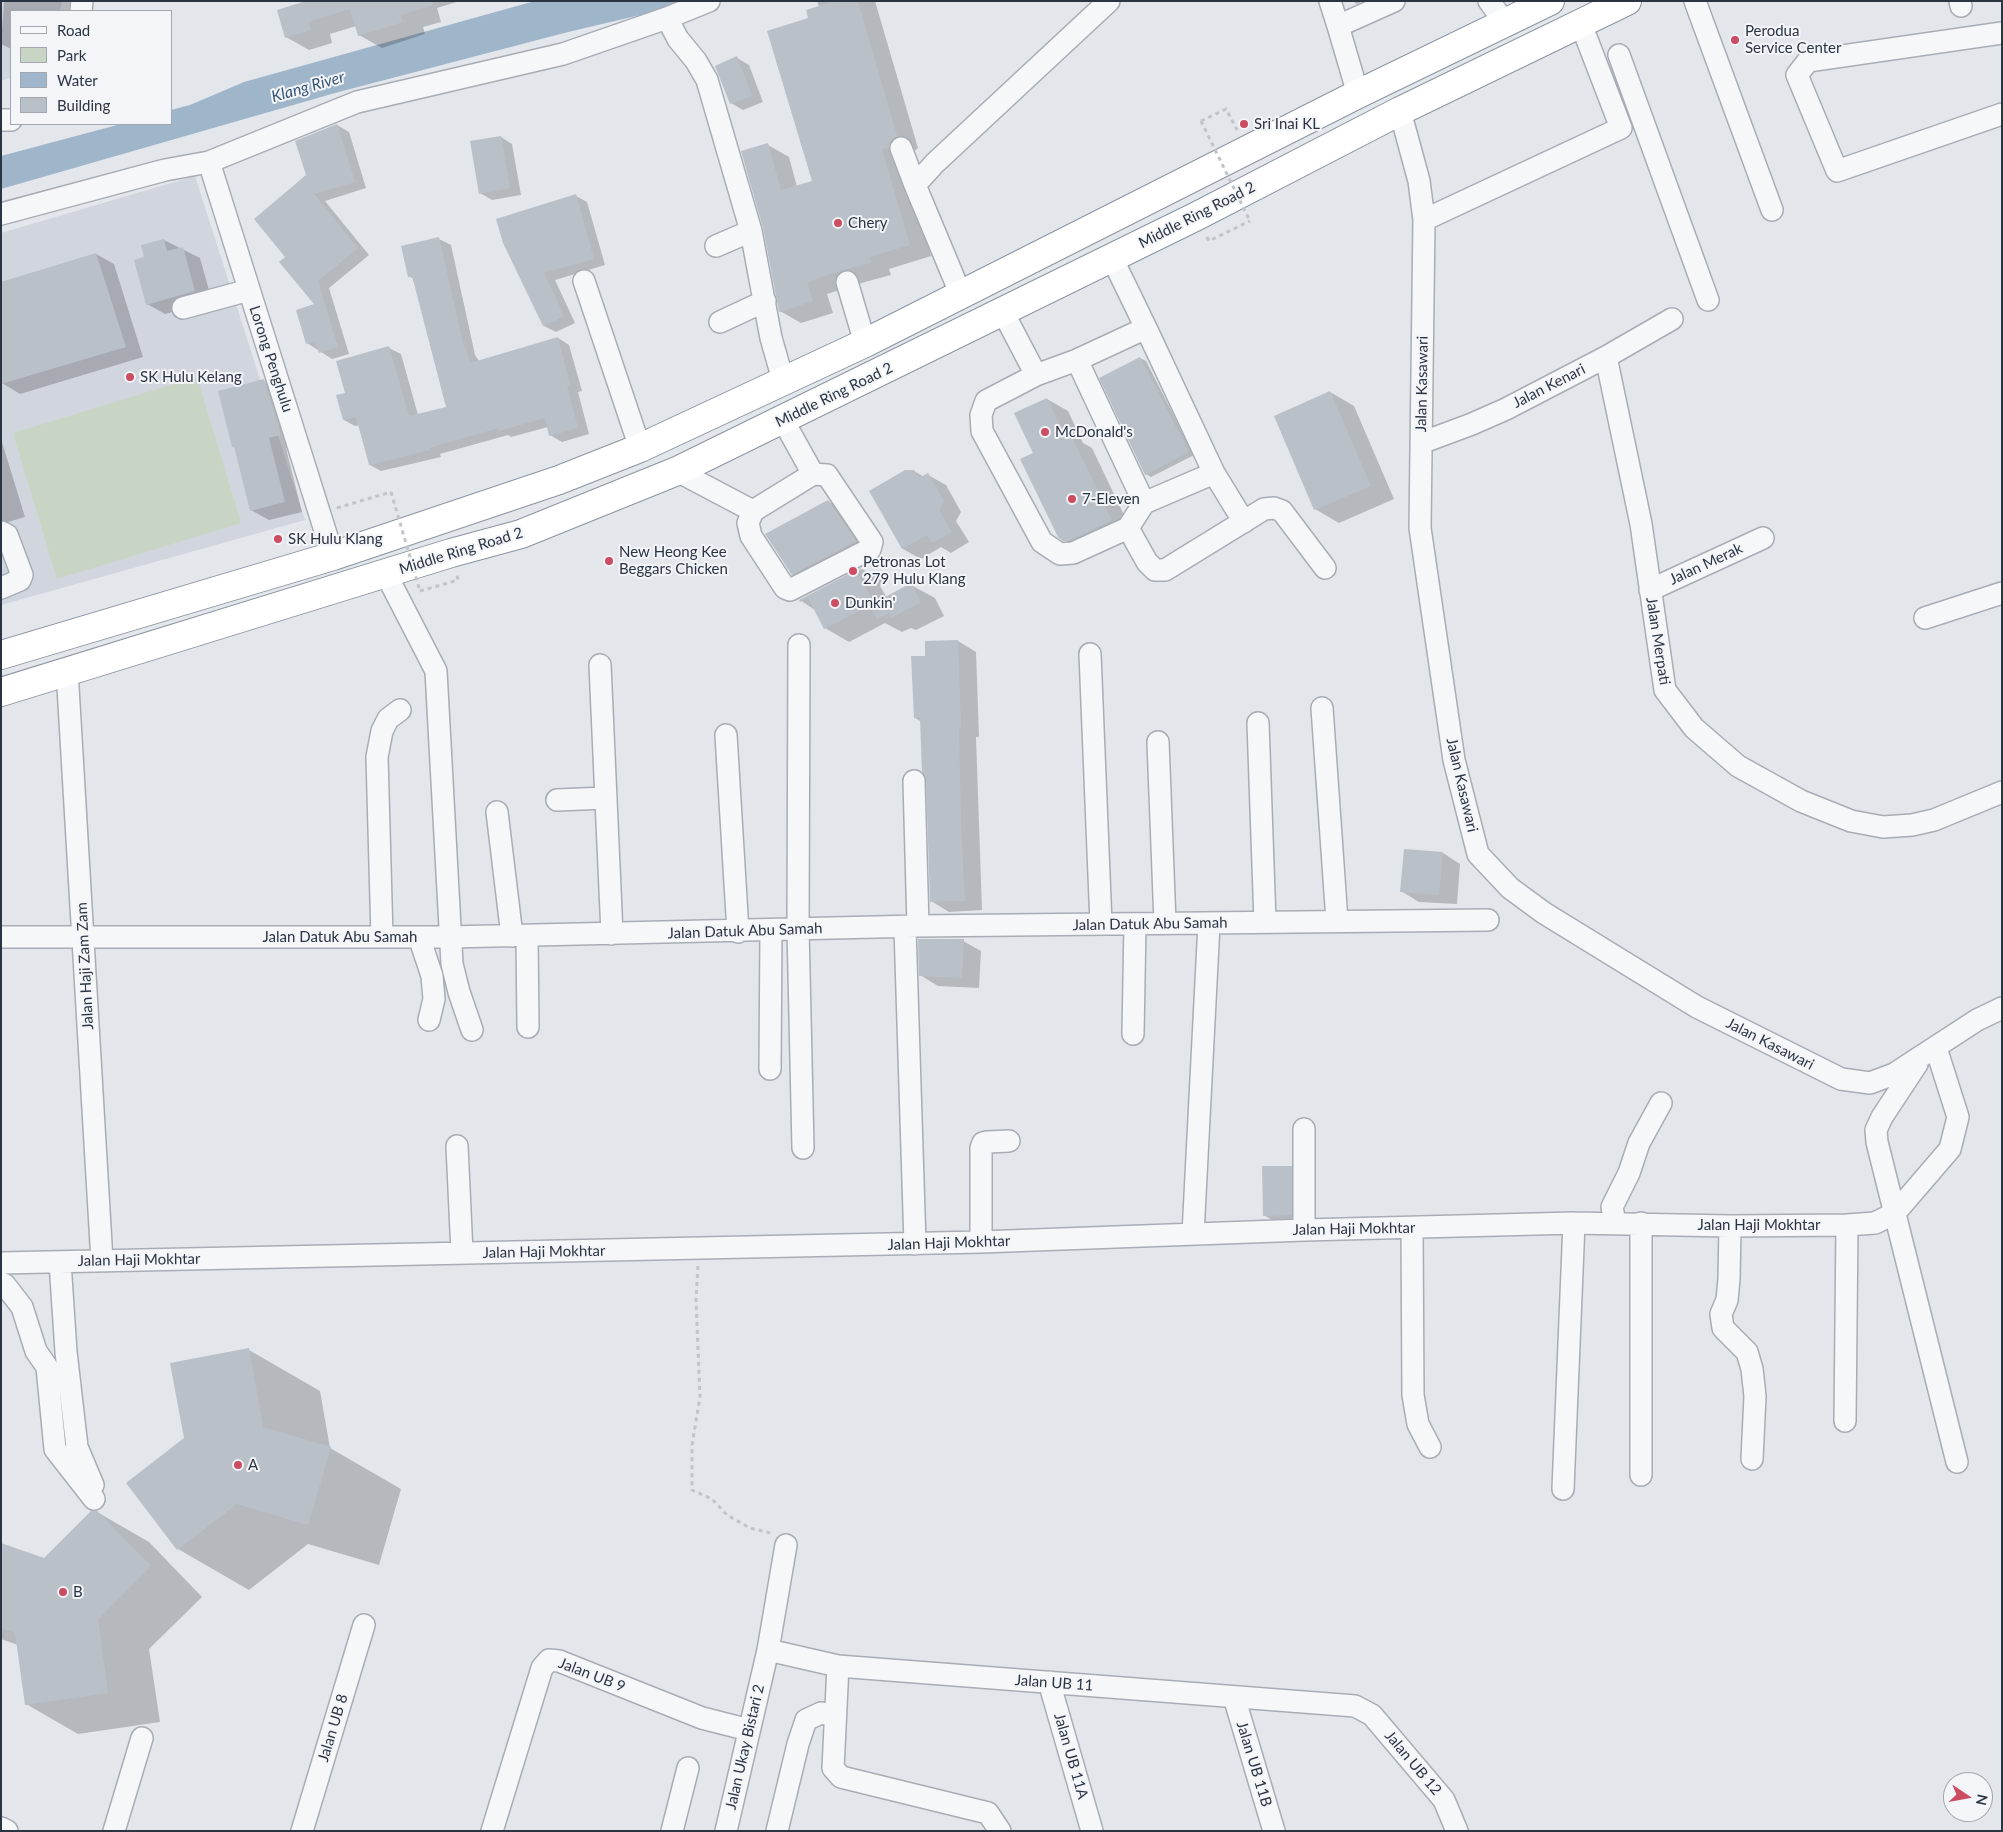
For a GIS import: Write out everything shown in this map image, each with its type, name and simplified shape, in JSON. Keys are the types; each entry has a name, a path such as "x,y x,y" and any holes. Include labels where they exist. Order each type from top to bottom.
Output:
{"highway":[{"name":"Middle Ring Road 2","path":"1,692 450,553 521,534 677,472 1206,212 1400,110 1627,1"},
{"path":"2,654 334,556 559,480 640,448 865,343 1358,94 1505,23 1538,4"}],"street":[{"path":"1,214 165,170 209,162 357,102 562,54 667,18 709,1"},
{"path":"1330,1 1358,94"},
{"path":"1338,26 1394,1"},
{"path":"1489,1 1505,23"},
{"path":"1695,1 1772,210"},
{"path":"915,185 935,163 1099,5"},
{"path":"667,18 678,39 696,61 707,80 751,231 771,338 783,380"},
{"path":"1581,24 1621,128"},
{"path":"2002,33 1808,61 1797,75 1837,171 2002,114"},
{"path":"1619,55 1708,300"},
{"name":"Jalan Kasawari","path":"1400,110 1419,181 1424,220 1420,528 1454,760 1478,854 1510,888 1544,913 1697,1007 1841,1079 1870,1083 1894,1074 1977,1020 2002,1008"},
{"path":"1424,220 1642,120"},
{"path":"901,148 961,295"},
{"name":"Lorong Penghulu","path":"209,162 334,556"},
{"path":"716,246 751,231"},
{"path":"1112,258 1214,473 1244,522"},
{"path":"584,281 640,448"},
{"path":"847,282 865,343"},
{"path":"183,308 249,290"},
{"path":"720,322 765,301"},
{"path":"1003,312 1036,375"},
{"name":"Jalan Kenari","path":"1421,442 1472,424 1506,409 1606,357 1672,319"},
{"path":"1146,328 1077,360 1036,375 986,401 981,415 982,431 1042,542 1060,554 1073,553 1128,528 1144,504 1214,473"},
{"name":"Jalan Merpati","path":"1606,357 1641,524 1665,690 1694,728 1738,766 1801,801 1851,821 1883,827 1912,825 1934,820 2002,792"},
{"path":"1077,360 1144,504"},
{"path":"783,420 813,474"},
{"path":"677,472 753,511"},
{"path":"813,474 827,475 872,542 870,549 790,590 785,588 752,536 748,523 753,511 813,474"},
{"path":"1128,528 1147,562 1155,570 1165,570 1264,509 1274,508 1282,511 1325,568"},
{"path":"1,532 7,535 22,575 20,580 1,588"},
{"name":"Jalan Merak","path":"1650,590 1763,538"},
{"path":"386,574 436,671 452,964 472,1030"},
{"path":"1925,618 2002,593"},
{"path":"799,645 798,929 803,1148"},
{"path":"1090,654 1101,924"},
{"path":"600,665 612,934"},
{"name":"Jalan Haji Zam Zam","path":"67,670 102,1261"},
{"path":"1322,708 1337,921"},
{"path":"382,937 377,757 382,731 388,718 400,710"},
{"path":"1258,723 1265,922"},
{"path":"726,735 738,932"},
{"path":"1158,742 1165,923"},
{"path":"914,781 912,927 914,1244"},
{"path":"557,800 606,798"},
{"path":"497,812 519,936 528,1027"},
{"name":"Jalan Datuk Abu Samah","path":"1,937 450,937 912,927 1488,920"},
{"path":"1133,1034 1135,924"},
{"path":"1192,1234 1209,924"},
{"path":"770,1070 771,930"},
{"path":"419,937 432,976 434,999 430,1020"},
{"path":"1894,1213 1950,1149 1958,1117 1928,1053 1882,1117 1876,1130 1876,1142 1957,1462"},
{"path":"1615,1223 1612,1207 1629,1173 1639,1143 1661,1103"},
{"path":"1304,1129 1304,1230"},
{"path":"981,1242 981,1148 987,1142 1009,1141"},
{"path":"457,1146 462,1253"},
{"name":"Jalan Haji Mokhtar","path":"1,1263 914,1244 1304,1230 1574,1223 1730,1226 1847,1225 1875,1222 1894,1213"},
{"path":"1563,1489 1574,1223"},
{"path":"1641,1223 1641,1475"},
{"path":"1845,1421 1847,1225"},
{"path":"1730,1226 1729,1286 1727,1300 1721,1314 1723,1328 1747,1352 1752,1370 1755,1396 1752,1460"},
{"path":"1412,1228 1413,1395 1418,1424 1430,1447"},
{"path":"1,1283 5,1285 22,1307 36,1351 47,1367 55,1449 95,1494 77,1447 66,1348 60,1262"},
{"path":"36,1351 66,1348"},
{"name":"Jalan Ukay Bistari 2","path":"726,1831 767,1657 786,1545"},
{"name":"Jalan UB 8","path":"302,1831 364,1625"},
{"name":"Jalan UB 11","path":"767,1657 838,1666 1355,1706"},
{"name":"Jalan UB 9","path":"492,1831 542,1668 549,1660 559,1661 702,1718 749,1730"},
{"path":"838,1666 833,1768 841,1776 988,1813 1000,1831"},
{"name":"Jalan UB 11A","path":"1048,1682 1092,1831"},
{"name":"Jalan UB 11B","path":"1234,1697 1274,1831"},
{"name":"Jalan UB 12","path":"1355,1706 1372,1715 1444,1800 1457,1831"},
{"path":"777,1831 798,1744 806,1720 821,1713 835,1716"},
{"path":"114,1831 142,1738"},
{"path":"672,1831 688,1768"},
{"path":"1,1828 7,1831"}],"path":[{"path":"1210,241 1250,221 1201,121 1226,109"},
{"path":"347,506 392,492 420,591 458,580"},
{"path":"700,1248 696,1299 700,1397 692,1445 692,1490 712,1499 727,1515 750,1528 768,1531 786,1545"}],"shaded area":[{"path":"1,1 62,1 60,10 10,10 10,77 1,81"},
{"name":"SK Hulu Kelang","path":"195,176 305,520 1,605 1,233"}],"green space":[{"path":"197,377 241,523 57,579 13,433"}],"water":[{"name":"Klang River","path":"535,1 680,1 653,12 568,32 335,93 1,189 1,156 117,125 172,125 172,110 190,105 244,82"}],"building":[{"path":"306,1 432,1 433,5 401,15 403,22 358,36 350,9 308,22 311,30 285,38 277,10"},
{"path":"835,1 858,1 897,136 891,140 889,148 882,149 910,245 869,257 871,263 807,282 813,301 779,312 763,228 741,151 768,143 781,190 812,181 767,31 808,18 806,10"},
{"path":"737,56 752,96 730,104 715,66"},
{"path":"337,124 355,182 314,194 358,248 318,281 338,347 319,353 315,341 306,344 296,310 314,304 279,262 285,257 254,219 306,175 295,141"},
{"path":"501,136 510,188 479,194 470,141"},
{"path":"576,194 594,259 544,273 564,316 543,326 503,243 496,219"},
{"path":"439,237 464,348 466,348 470,363 558,337 570,385 567,386 578,428 549,436 545,418 499,431 498,428 429,448 430,450 369,465 356,417 343,420 336,395 345,393 336,361 389,346 409,416 446,407 412,276 408,277 401,246"},
{"path":"164,239 167,251 183,247 195,291 146,305 134,260 144,257 141,245"},
{"path":"96,253 126,347 1,384 1,282"},
{"path":"1140,357 1189,452 1145,475 1099,378"},
{"path":"264,379 281,435 269,438 285,502 250,511 218,391"},
{"path":"1330,391 1371,486 1314,510 1274,416"},
{"path":"1047,398 1066,438 1071,435 1112,520 1068,541 1063,541 1058,537 1020,459 1033,453 1014,413"},
{"path":"905,470 914,470 919,478 928,473 944,501 939,510 952,532 932,543 927,535 902,549 869,491"},
{"path":"828,500 856,541 792,575 765,534"},
{"path":"862,567 857,572 874,603 824,629 808,598 800,602 799,600"},
{"path":"911,583 921,602 891,618 889,613 877,619 869,606"},
{"path":"958,640 961,727 959,727 961,825 965,901 930,902 926,781 922,772 920,718 914,718 911,656 925,656 925,641"},
{"path":"1404,849 1443,852 1439,895 1400,892"},
{"path":"918,939 964,939 962,978 919,976"},
{"path":"1262,1166 1292,1166 1292,1215 1263,1216"},
{"name":"A","path":"249,1348 263,1427 331,1447 308,1525 237,1504 177,1550 126,1483 184,1438 170,1363"},
{"name":"B","path":"91,1511 97,1511 151,1566 98,1619 108,1693 25,1705 15,1633 1,1628 1,1543 44,1558"}],"place":[{"name":"Perodua Service Center","path":"1735,40"},
{"name":"Sri Inai KL","path":"1244,124"},
{"name":"Chery","path":"838,223"},
{"name":"SK Hulu Kelang","path":"130,377"},
{"name":"McDonald's","path":"1045,432"},
{"name":"7-Eleven","path":"1072,499"},
{"name":"SK Hulu Klang","path":"278,539"},
{"name":"New Heong Kee Beggars Chicken","path":"609,561"},
{"name":"Petronas Lot 279 Hulu Klang","path":"853,571"},
{"name":"Dunkin'","path":"835,603"},
{"name":"A","path":"238,1465"},
{"name":"B","path":"63,1592"}]}
